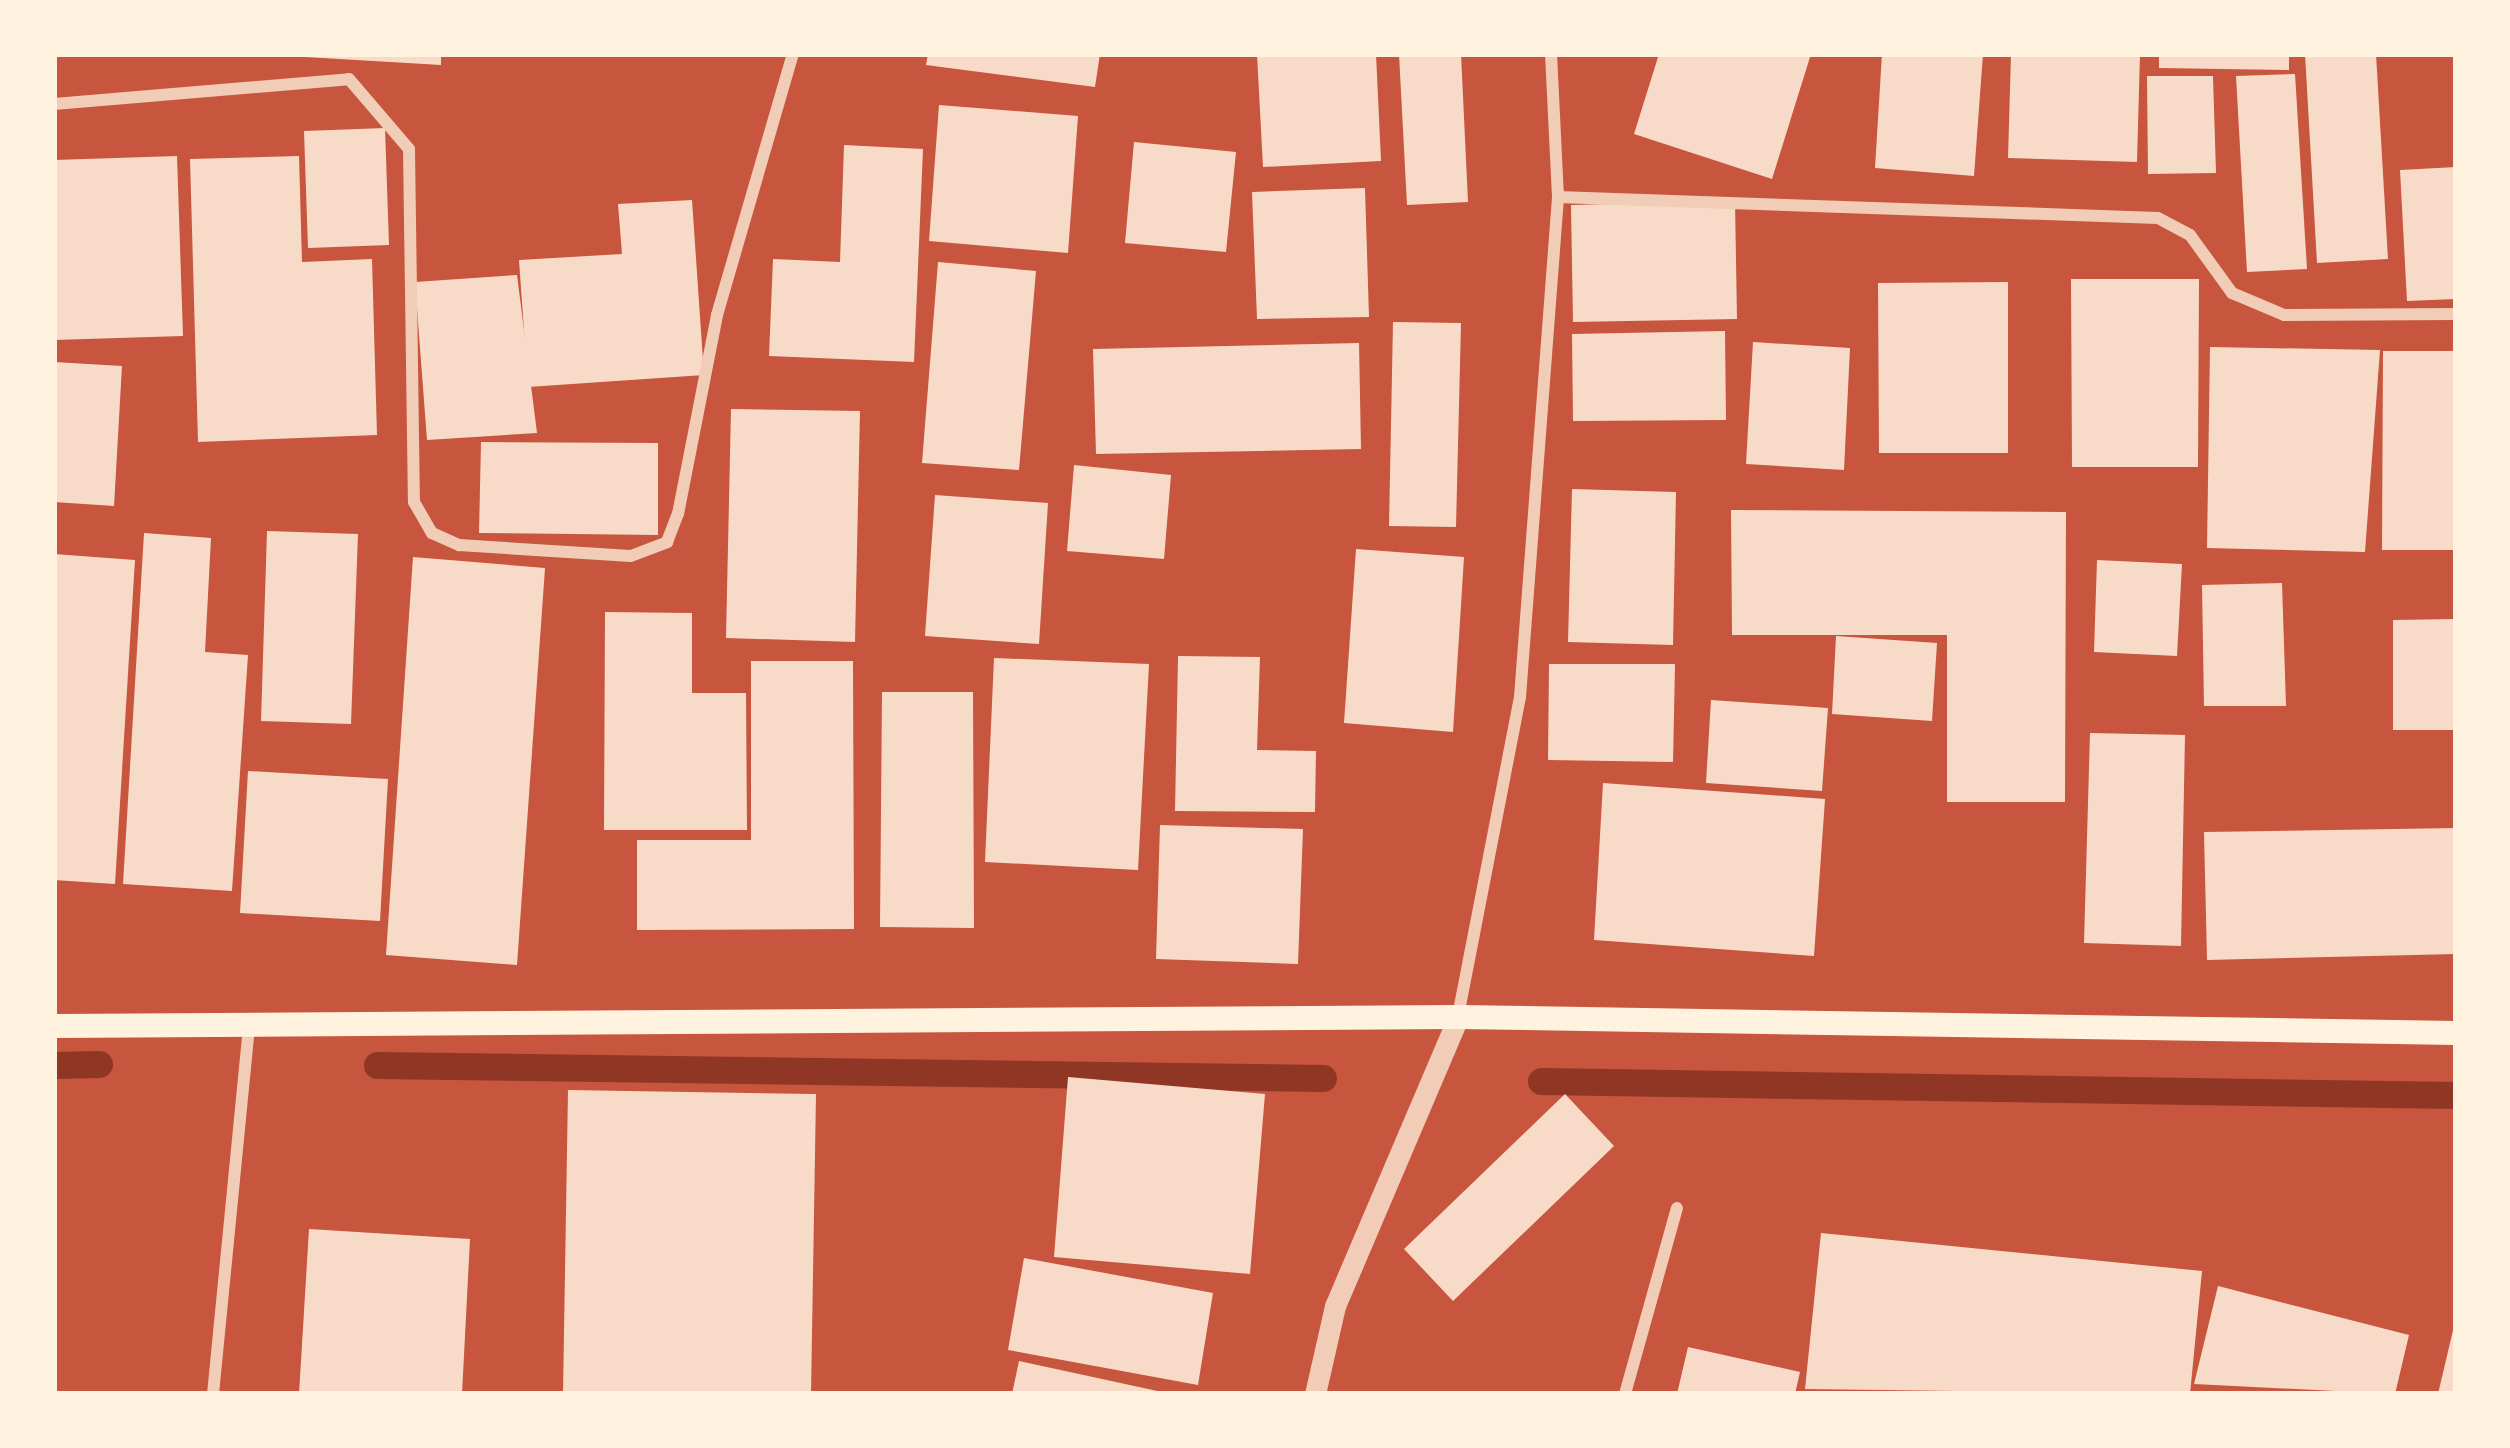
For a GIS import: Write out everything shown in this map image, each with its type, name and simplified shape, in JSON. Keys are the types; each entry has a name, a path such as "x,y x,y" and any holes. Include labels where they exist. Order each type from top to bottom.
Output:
{"main road":[{"path":"54,1026 1458,1017 2456,1033"}],"street":[{"path":"54,104 350,79 409,149 414,502 432,533 459,545 631,556 667,542 678,514 717,315 794,54"},
{"path":"1315,1394 1335,1306 1458,1017 1520,697 1558,197 1551,54"},
{"path":"1558,197 2158,218 2190,235 2232,293 2284,315 2456,314"},
{"path":"213,1394 249,1028"},
{"path":"1625,1394 1677,1208"}],"building":[{"path":"253,54 441,54 441,65"},
{"path":"928,54 1100,54 1095,87 926,65"},
{"path":"1257,54 1376,54 1381,161 1263,167"},
{"path":"1399,54 1461,54 1468,202 1407,205"},
{"path":"1659,54 1811,54 1772,179 1634,134"},
{"path":"1882,54 1983,54 1974,176 1875,168"},
{"path":"2011,54 2140,54 2137,162 2008,158"},
{"path":"2159,54 2289,54 2289,70 2159,68"},
{"path":"2305,54 2376,54 2388,259 2317,263"},
{"path":"2295,74 2307,269 2247,272 2236,76"},
{"path":"2147,76 2213,76 2216,173 2148,174"},
{"path":"939,105 1078,116 1068,253 929,241"},
{"path":"385,128 389,245 308,248 304,131"},
{"path":"1134,142 1236,152 1226,252 1125,243"},
{"path":"844,145 923,149 914,362 769,356 773,259 840,262"},
{"path":"177,156 183,336 54,340 54,160"},
{"path":"299,156 302,262 372,259 377,435 198,442 190,159"},
{"path":"2456,167 2456,299 2407,301 2400,170"},
{"path":"1365,188 1369,317 1257,319 1252,192"},
{"path":"692,200 704,375 528,387 519,260 622,254 618,204"},
{"path":"1735,201 1737,319 1573,322 1571,205"},
{"path":"938,262 1036,271 1019,470 922,463"},
{"path":"517,275 537,433 427,440 415,282"},
{"path":"2071,279 2199,279 2198,467 2072,467"},
{"path":"2008,282 2008,453 1879,453 1878,283"},
{"path":"1393,322 1461,323 1456,527 1389,526"},
{"path":"1725,331 1726,420 1573,421 1572,334"},
{"path":"1753,342 1850,348 1844,470 1746,464"},
{"path":"1359,343 1361,449 1096,454 1093,349"},
{"path":"2210,347 2380,350 2365,552 2207,548"},
{"path":"2383,351 2456,351 2456,550 2382,550"},
{"path":"54,362 122,366 114,506 54,502"},
{"path":"731,409 860,411 855,642 726,638"},
{"path":"481,442 658,443 658,535 479,533"},
{"path":"1074,465 1171,475 1164,559 1067,551"},
{"path":"1572,489 1676,492 1673,645 1568,642"},
{"path":"935,495 1048,503 1039,644 925,636"},
{"path":"1731,510 2066,512 2065,802 1947,802 1947,635 1732,635"},
{"path":"267,531 358,534 351,724 261,721"},
{"path":"144,533 211,538 205,652 248,655 232,891 123,884"},
{"path":"1356,549 1464,557 1453,732 1344,723"},
{"path":"54,554 135,560 115,884 54,880"},
{"path":"413,557 545,568 517,965 386,955"},
{"path":"2097,560 2182,564 2177,656 2094,652"},
{"path":"2282,583 2286,706 2204,706 2202,585"},
{"path":"605,612 692,613 692,693 746,693 747,830 604,830"},
{"path":"2456,619 2456,730 2393,730 2393,620"},
{"path":"1836,636 1937,643 1932,721 1832,714"},
{"path":"1178,656 1260,657 1257,750 1316,751 1315,812 1175,811"},
{"path":"994,658 1149,664 1138,870 985,862"},
{"path":"751,661 853,661 854,929 637,930 637,840 751,840"},
{"path":"1549,664 1675,664 1673,762 1548,760"},
{"path":"882,692 973,692 974,928 880,927"},
{"path":"1711,700 1828,708 1822,791 1706,783"},
{"path":"2090,733 2185,735 2181,946 2084,943"},
{"path":"248,771 388,779 380,921 240,913"},
{"path":"1603,783 1825,799 1814,956 1594,940"},
{"path":"1160,825 1303,829 1298,964 1156,959"},
{"path":"2456,828 2456,954 2207,960 2204,832"},
{"path":"1068,1077 1265,1094 1250,1274 1054,1257"},
{"path":"568,1090 816,1094 811,1394 563,1394"},
{"path":"1565,1094 1614,1146 1453,1301 1404,1249"},
{"path":"309,1229 470,1239 462,1394 299,1394"},
{"path":"1821,1233 2202,1271 2190,1394 1805,1389"},
{"path":"1024,1258 1213,1293 1198,1385 1008,1350"},
{"path":"2218,1286 2409,1335 2395,1394 2194,1384"},
{"path":"2454,1326 2456,1394 2438,1394"},
{"path":"1688,1347 1800,1372 1795,1394 1677,1394"},
{"path":"1019,1361 1162,1392 1012,1394"}],"waterway":[{"path":"54,1065 99,1064"},
{"path":"377,1065 1323,1078"},
{"path":"1541,1081 2456,1095"}]}
